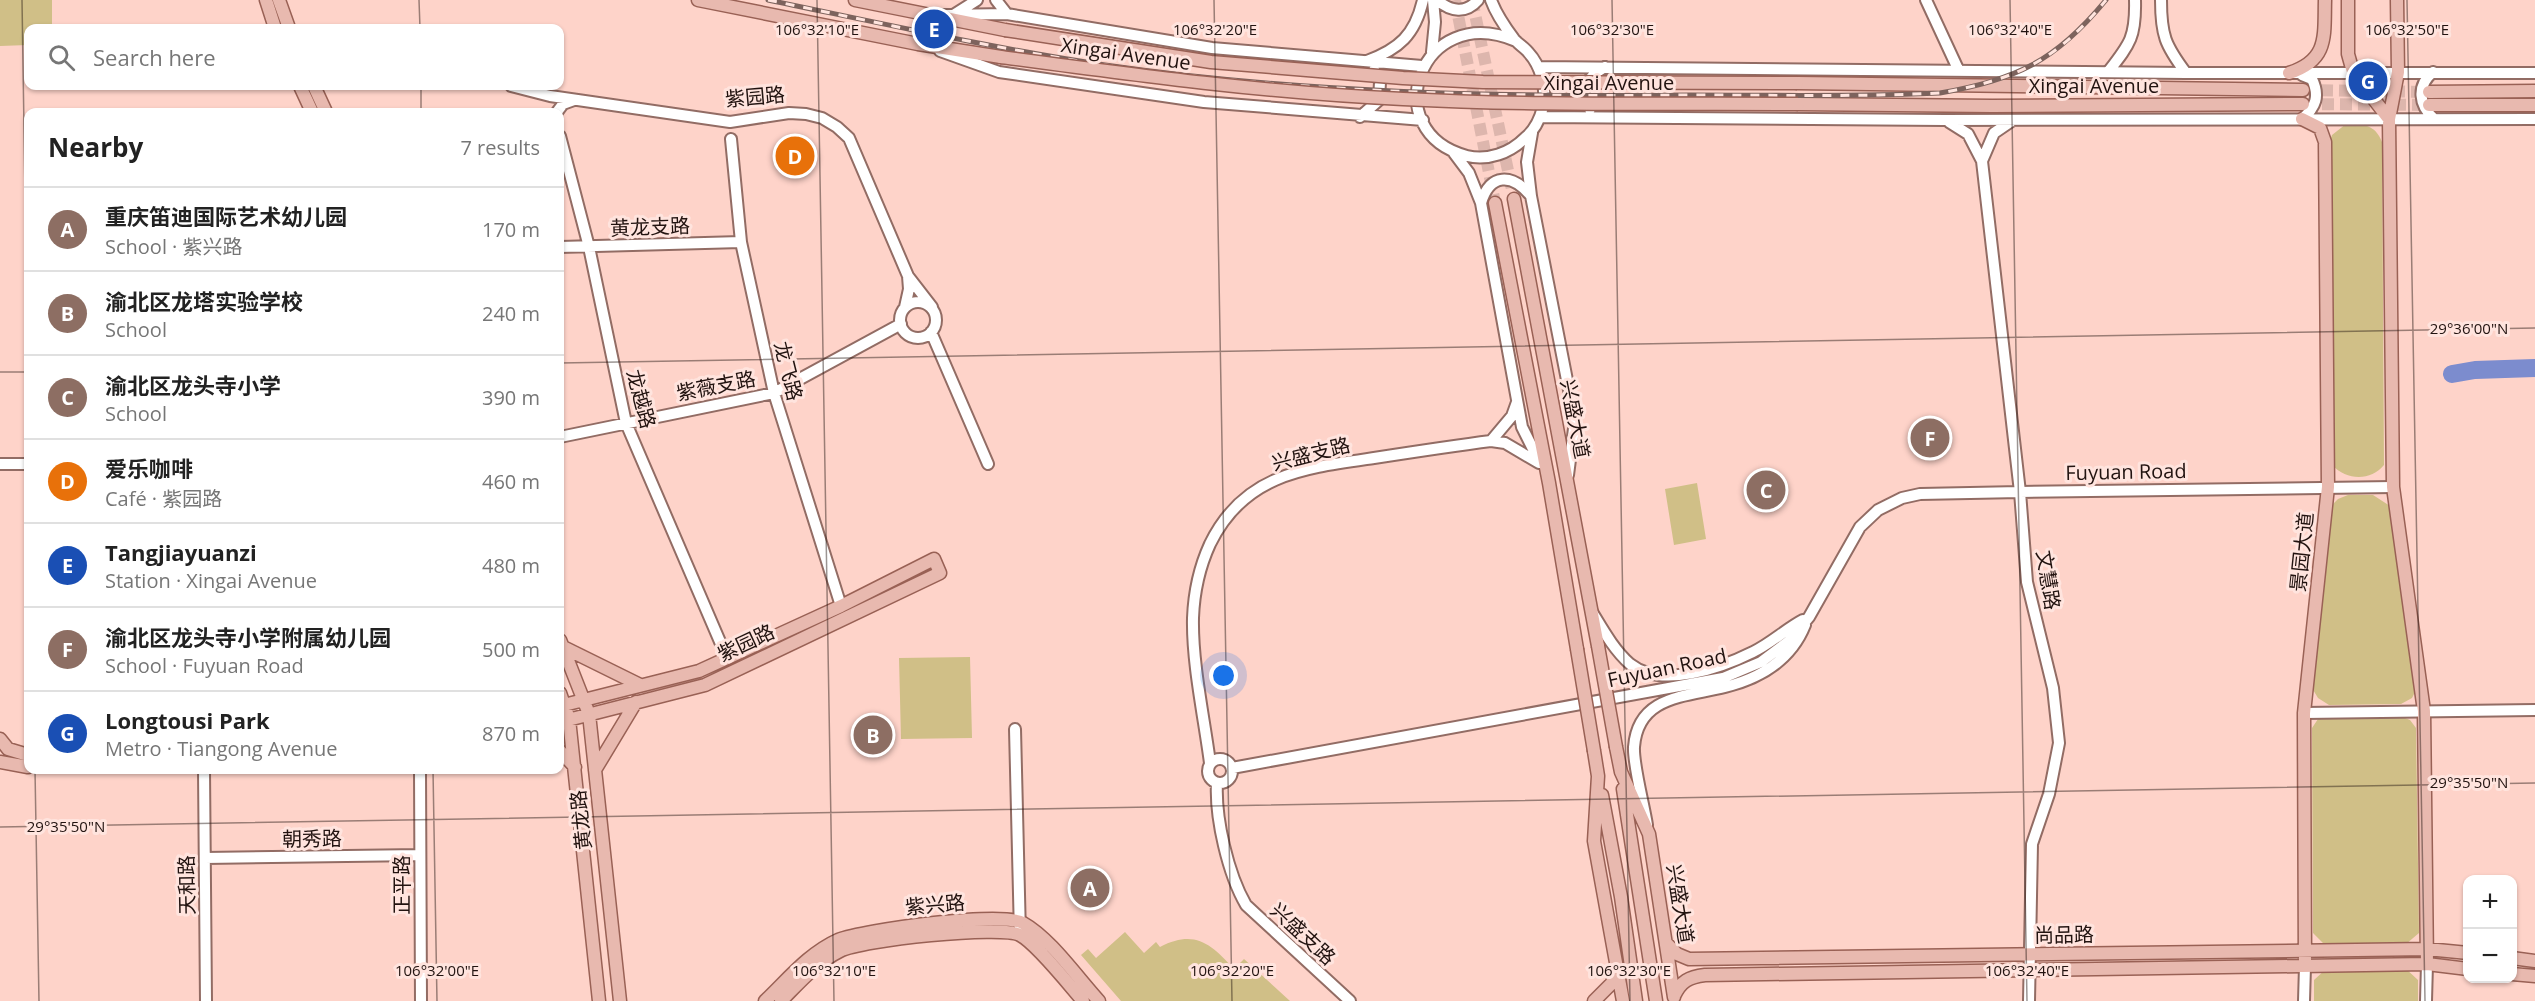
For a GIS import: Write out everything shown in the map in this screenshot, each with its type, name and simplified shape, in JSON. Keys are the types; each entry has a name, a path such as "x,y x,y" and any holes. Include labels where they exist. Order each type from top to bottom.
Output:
{"main road":[{"path":"266,0 285,24"},
{"path":"279,0 286,24"},
{"name":"Xingai Avenue","path":"698,0 918,44 1001,57 1206,84 1402,99 1495,102 1992,106 2303,104"},
{"name":"Xingai Avenue","path":"855,0 1005,30 1210,62 1403,78 1483,82 1797,83 2303,90"},
{"path":"2289,73 2305,68 2318,56 2324,38 2325,0"},
{"path":"2348,0 2348,54 2353,72 2389,119"},
{"path":"2397,0 2398,72 2389,119 2393,487 2424,711 2427,964"},
{"path":"302,90 310,108"},
{"path":"316,90 324,108"},
{"path":"2535,91 2429,98 2535,105"},
{"name":"景园大道","path":"2302,119 2320,128 2325,142 2328,487 2304,713 2305,966"},
{"name":"兴盛大道","path":"1514,199 1621,772 1649,834 1675,998"},
{"name":"兴盛大道","path":"1495,203 1549,483 1598,776"},
{"name":"紫园路","path":"564,701 584,699 699,671 841,606 934,559 940,573 705,685 564,720"},
{"path":"564,646 640,685"},
{"name":"黄龙路","path":"564,651 589,714 620,1001"},
{"path":"595,770 636,702"},
{"name":"黄龙路","path":"564,720 575,767 599,1001"},
{"path":"0,739 8,749 24,754"},
{"path":"564,755 575,767"},
{"path":"0,762 24,766"},
{"path":"1621,772 1656,1001"},
{"path":"1598,776 1594,841 1623,1001"},
{"path":"1598,776 1621,897 1636,1001"},
{"name":"紫兴路","path":"765,1001 810,957 838,940 872,931 908,927 998,919 1020,921"},
{"path":"1020,921 1034,930 1099,1001"},
{"name":"紫兴路","path":"781,1001 815,966 842,950 874,942 996,931 1020,935"},
{"path":"1020,935 1041,954 1083,1001"},
{"name":"尚品路","path":"1666,943 1677,954 1689,959 2305,950 2427,949 2463,953"},
{"path":"2517,959 2535,961"},
{"path":"1594,1001 1612,982 1616,964"},
{"name":"尚品路","path":"1675,998 1680,985 1690,977 1705,975 2427,964 2463,968"},
{"path":"2517,974 2535,976"}],"street":[{"path":"953,15 977,0"},
{"path":"996,0 1007,14"},
{"path":"1364,63 1390,52 1409,34 1423,0"},
{"path":"1435,0 1444,7 1459,10 1471,8 1478,0"},
{"path":"1432,52 1435,0"},
{"path":"1491,0 1496,13 1516,41"},
{"path":"1926,0 1958,69"},
{"path":"2108,72 2126,48 2136,28 2135,0"},
{"path":"2161,0 2161,25 2168,49 2186,73"},
{"name":"Xingai Avenue","path":"928,15 1007,14 1212,48 1364,63 1422,66"},
{"path":"1532,133 1516,147 1496,156 1475,158 1454,153 1438,143 1426,129 1418,109 1416,87 1422,66 1432,52 1446,40 1464,32 1482,30 1500,33 1516,41 1529,52 1544,83 1544,101 1540,117 1532,133 1527,162 1531,196 1575,421 1567,482"},
{"name":"Xingai Avenue","path":"918,44 999,72 1204,102 1360,117 1423,120"},
{"path":"1360,117 1379,100 1380,82 1375,71 1364,63"},
{"name":"Xingai Avenue","path":"1538,67 1958,69 2186,73 2535,73"},
{"path":"1605,67 1591,75 1584,86 1584,101 1593,112 1607,118"},
{"path":"2433,72 2421,87 2421,101 2426,111 2434,119"},
{"path":"2289,73 2312,79 2317,88 2316,101 2312,110 2302,119"},
{"name":"紫园路","path":"529,90 574,100 730,122 789,113 822,118 849,138 908,276"},
{"path":"560,108 563,104 574,100"},
{"name":"Xingai Avenue","path":"1540,117 1945,120 2535,119"},
{"path":"709,119 731,139 748,119"},
{"path":"1945,120 1959,126 1968,134 1982,161"},
{"path":"1982,161 1994,133 2014,120"},
{"name":"龙飞路","path":"731,139 741,242 774,393 841,606"},
{"name":"龙越路","path":"564,151 589,247 626,423 728,658"},
{"path":"1454,153 1469,173 1481,203 1522,427 1549,483"},
{"name":"文慧路","path":"1982,161 2020,492 2027,582 2053,688 2059,743 2049,794 2032,844 2028,1001"},
{"path":"1481,203 1485,191 1490,186 1495,182 1508,179 1522,184 1531,196"},
{"name":"黄龙支路","path":"564,247 741,242"},
{"path":"908,276 932,307 936,318 931,332 924,336 913,337 903,329 901,324 909,289 908,276"},
{"path":"905,307 915,302 932,307"},
{"name":"紫薇支路","path":"564,435 774,393 901,324"},
{"path":"931,332 988,464"},
{"path":"1491,441 1512,416 1518,402"},
{"path":"1491,441 1505,443 1539,462"},
{"name":"兴盛支路","path":"1210,763 1194,642 1194,597 1201,566 1218,529 1229,512 1268,483 1295,472 1322,465 1491,441"},
{"path":"0,464 24,464"},
{"name":"Fuyuan Road","path":"1210,763 1216,759 1224,759 1232,768 1723,678 1761,662 1789,641 1809,616 1850,540 1860,527 1878,510 1902,498 1920,494 2393,487"},
{"path":"1591,609 1615,648 1631,664 1648,674 1669,676 1719,667 1755,651 1782,631 1809,616"},
{"path":"1649,834 1634,748 1640,724 1655,706 1675,697 1727,687 1765,671 1790,653 1799,641 1809,616"},
{"path":"2304,713 2535,710"},
{"path":"1015,729 1020,935"},
{"path":"1210,763 1207,768 1208,776 1217,783 1223,783 1230,778 1232,768"},
{"name":"天和路","path":"204,774 206,1001"},
{"name":"正平路","path":"420,774 421,1001"},
{"name":"兴盛支路","path":"1217,783 1227,857 1246,905 1350,1001"},
{"name":"朝秀路","path":"205,858 420,855"},
{"path":"2426,1001 2427,964"},
{"name":"景园大道","path":"2304,1001 2305,966"}],"shaded area":[{"path":"0,0 52,0 52,24 24,24 24,45 0,46"},
{"path":"2346,124 2358,124 2372,128 2382,142 2384,465 2372,474 2359,477 2345,474 2332,465 2330,141 2332,135"},
{"path":"1697,483 1706,539 1674,545 1665,489"},
{"path":"2348,495 2373,495 2390,506 2416,690 2412,698 2401,704 2329,705 2318,698 2312,688 2331,506 2338,499"},
{"path":"970,657 972,738 901,739 899,658"},
{"path":"2329,716 2400,716 2410,720 2416,728 2419,933 2406,944 2325,945 2313,933 2312,728 2318,719"},
{"path":"1125,932 1144,953 1156,942 1160,947 1183,939 1193,939 1210,946 1234,969 1244,959 1290,1001 1121,1001 1081,955 1088,949 1096,958"},
{"path":"2405,968 2418,980 2418,1001 2314,1001 2314,980 2326,969"}],"waterway":[{"path":"2452,374 2475,370 2535,368"}],"tunnel":[{"path":"1455,0 1495,203"},
{"path":"1472,0 1514,199"},
{"path":"2303,90 2429,92"},
{"path":"2304,104 2429,105"}],"railway":[{"path":"768,0 1020,51 1105,65 1251,82 1471,94 1816,96 1940,93 1967,88 2013,74 2051,53 2069,39 2106,0"}],"place":[{"name":"Tangjiayuanzi","path":"934,29"},
{"name":"Longtousi Park","path":"2368,81"},
{"name":"爱乐咖啡","path":"795,156"},
{"name":"渝北区龙头寺小学附属幼儿园","path":"1930,438"},
{"name":"渝北区龙头寺小学","path":"1766,490"},
{"name":"渝北区龙塔实验学校","path":"873,735"},
{"name":"重庆笛迪国际艺术幼儿园","path":"1090,888"}]}
